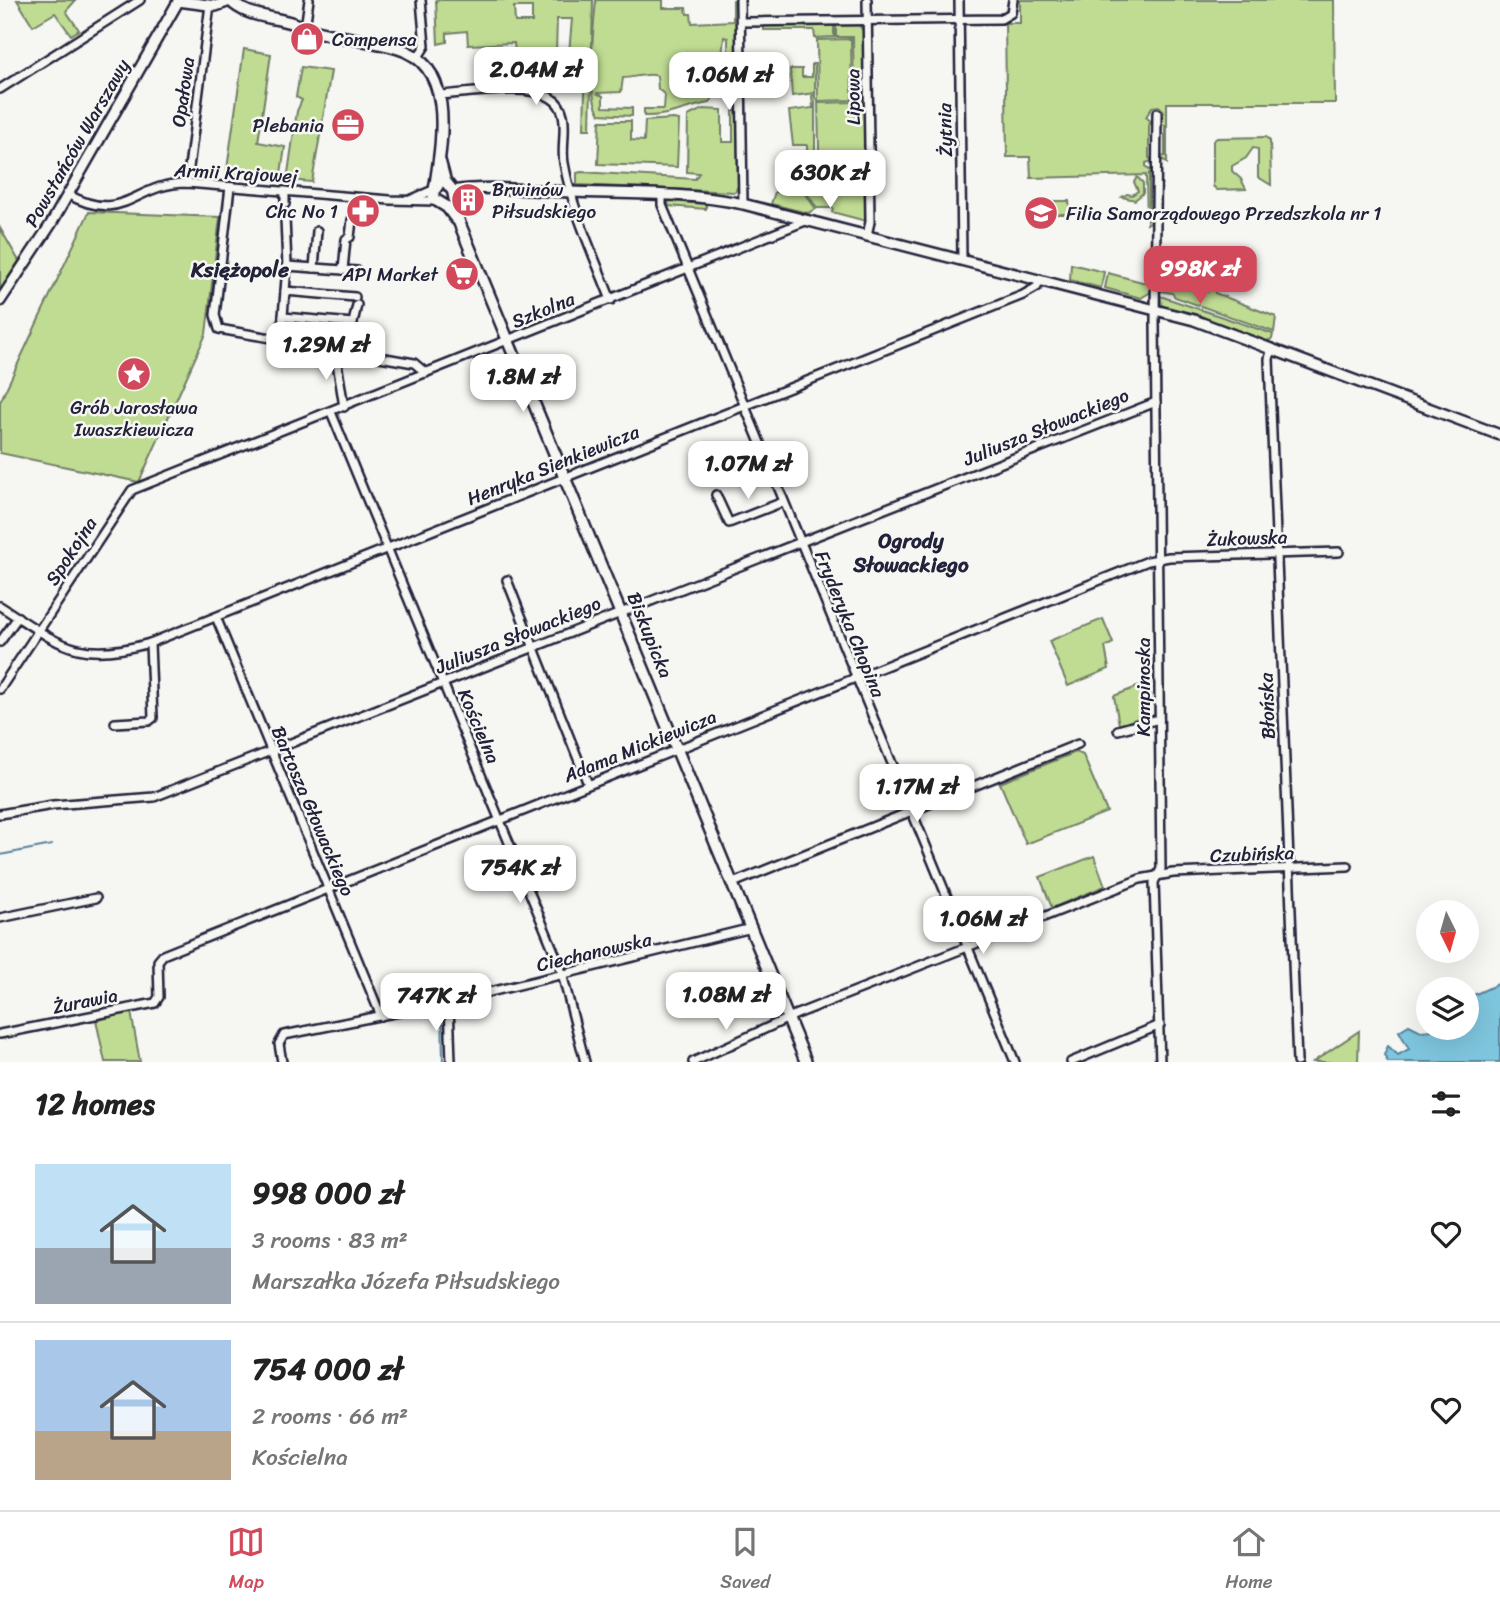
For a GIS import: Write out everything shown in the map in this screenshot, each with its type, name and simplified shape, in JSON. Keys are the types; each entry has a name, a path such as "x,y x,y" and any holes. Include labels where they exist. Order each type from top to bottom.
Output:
{"main road":[{"path":"230,0 246,11 305,28 395,47 418,57"},
{"name":"Biskupicka","path":"418,57 430,70 439,96 440,162 437,195 459,222"},
{"name":"Biskupicka","path":"440,162 459,222 806,1062"},
{"path":"437,195 451,191"},
{"path":"437,195 451,191"}],"street":[{"path":"0,89 139,0"},
{"path":"177,0 210,5 230,0"},
{"name":"Powstańców Warszawy","path":"0,301 42,240 177,0"},
{"path":"305,28 309,0"},
{"path":"418,57 425,46 421,0"},
{"path":"740,0 743,204"},
{"name":"Lipowa","path":"867,0 870,222 867,235"},
{"name":"Żytnia","path":"959,0 962,259"},
{"path":"741,22 1001,19 1011,13 1013,0"},
{"name":"Opałowa","path":"187,183 210,5"},
{"path":"439,96 526,90 554,100 563,114 564,163 571,192 611,300"},
{"name":"Kampinoska","path":"1157,113 1156,402 1161,869 1154,882 1160,1062"},
{"name":"Armii Krajowej","path":"67,194 88,205 112,208 158,187 187,183 410,200 437,195"},
{"path":"230,187 216,324 222,331 414,363 426,373"},
{"path":"285,191 285,204"},
{"path":"451,191 662,196 743,204 1156,310 1272,348 1500,435"},
{"name":"Fryderyka Chopina","path":"662,196 662,205 743,405 1015,1062"},
{"path":"281,341 287,266 285,218"},
{"path":"343,270 346,239 351,237 352,220"},
{"name":"Szkolna","path":"132,490 808,220"},
{"path":"314,268 317,231"},
{"path":"287,266 357,271"},
{"name":"Henryka Sienkiewicza","path":"0,606 65,646 89,653 108,653 150,643 1023,295 1037,287 1040,279"},
{"path":"285,292 356,301 348,352"},
{"path":"283,317 354,323"},
{"name":"Błońska","path":"1272,348 1269,359 1297,1062"},
{"path":"335,350 344,407"},
{"name":"Juliusza Słowackiego","path":"0,814 53,805 154,797 1156,402"},
{"name":"Kościelna","path":"331,412 563,975 585,1062"},
{"name":"Spokojna","path":"0,689 132,490"},
{"path":"716,495 729,523 783,502"},
{"name":"Żukowska","path":"1157,558 1339,552"},
{"name":"Adama Mickiewicza","path":"159,982 158,961 163,955 1157,558"},
{"path":"506,580 589,784"},
{"path":"0,642 18,617"},
{"name":"Bartosza Głowackiego","path":"216,617 381,1016"},
{"path":"115,723 149,721 153,718 150,643"},
{"path":"1118,730 1159,719"},
{"path":"733,883 1078,744"},
{"name":"Czubińska","path":"694,1062 788,1019 1129,883 1158,875 1348,866"},
{"path":"0,918 96,898"},
{"name":"Ciechanowska","path":"282,1062 279,1041 284,1035 449,1002 752,928"},
{"name":"Żurawia","path":"0,1034 155,1003 159,997 159,982"},
{"path":"449,1002 451,1062"},
{"path":"1072,1062 1160,1026"}],"green space":[{"path":"17,0 76,0 66,11 79,30 71,35 55,13 33,26"},
{"path":"436,0 593,0 590,129 584,129 586,55 515,53 514,43 468,45 467,31 447,33 447,42 438,44","holes":["514,7 532,7 532,22 515,22","557,19 572,19 569,53 556,52"]},
{"path":"596,0 663,0 663,8 686,8 687,14 691,14 692,23 733,21 733,0 738,0 739,88 729,94 728,38 724,37 719,85 710,103 662,115 644,116 644,109 664,109 665,95 658,89 657,76 645,75 623,78 621,92 596,93 603,96 603,107 632,108 632,116 600,114 595,104 592,76"},
{"path":"1020,0 1334,0 1335,103 1167,103 1167,163 1160,157 1165,156 1165,125 1160,124 1164,111 1159,106 1152,107 1146,117 1154,124 1149,124 1149,158 1154,160 1146,163 1146,168 1154,172 1149,173 1149,219 1155,219 1147,224 1146,175 1031,178 1030,157 1007,157 1005,23 1020,23"},
{"path":"834,25 834,37 815,38 814,30 764,30 764,26"},
{"path":"836,25 859,25 863,31 866,221 832,212 833,208 817,208 806,192 820,192 818,103 854,102 853,37 836,37"},
{"path":"851,39 852,100 818,101 817,40"},
{"path":"244,49 271,54 258,142 285,147 280,180 226,176"},
{"path":"812,64 815,64 815,93 792,96 790,69 802,69 802,77 812,77"},
{"path":"301,67 331,71 312,182 287,180 297,111 302,100 296,97"},
{"path":"815,95 815,190 797,190 797,185 807,181 807,145 793,145 789,111 813,108 812,96"},
{"path":"737,107 740,112 739,184 735,192 577,185 577,173 581,172 695,179 699,173 687,172 688,116 703,109 722,110 722,142 733,142 733,111 737,111"},
{"path":"679,120 677,167 598,164 600,121 631,121 631,140 644,141 645,121"},
{"path":"1266,137 1270,141 1271,185 1258,177 1258,149 1253,148 1246,158 1232,166 1232,171 1241,179 1246,189 1217,190 1213,186 1213,141 1217,138"},
{"path":"1137,177 1143,183 1143,193 1135,200 1122,197 1138,191 1134,182"},
{"path":"775,192 804,192 816,209 808,213 771,204"},
{"path":"669,201 706,204 706,209 668,206"},
{"path":"1054,201 1069,201 1070,214 1055,214"},
{"path":"89,212 220,217 206,334 139,482 0,453 0,402"},
{"path":"0,228 19,261 0,290"},
{"path":"1208,255 1214,256 1215,293 1276,317 1274,332 1175,297 1172,293 1160,291 1161,281 1168,278 1208,291"},
{"path":"1071,264 1104,272 1101,288 1070,280"},
{"path":"1108,273 1146,283 1147,274 1153,275 1154,290 1141,298 1105,288"},
{"path":"1160,296 1273,334 1272,339 1264,342 1168,309 1162,305"},
{"path":"1103,619 1113,643 1105,647 1109,669 1068,686 1049,641"},
{"path":"1150,682 1147,712 1119,725 1114,696"},
{"path":"1076,752 1083,755 1107,812 1026,844 1000,783"},
{"path":"1094,856 1105,886 1052,908 1040,877"},
{"path":"131,1012 140,1062 105,1062 96,1020"},
{"path":"1359,1031 1358,1062 1313,1062"}],"water":[{"path":"1500,983 1500,1062 1388,1062 1384,1055 1388,1046 1398,1055 1409,1049 1399,1031 1409,1025 1416,1028 1416,1040 1479,1040 1479,993"}],"waterway":[{"path":"0,855 52,845"},
{"path":"442,1010 443,1062"}],"place":[{"name":"Compensa","path":"307,39"},
{"name":"Plebania","path":"348,125"},
{"name":"Brwinów Piłsudskiego","path":"468,200"},
{"name":"Chc No 1","path":"363,211"},
{"name":"Filia Samorządowego Przedszkola nr 1","path":"1041,213"},
{"name":"API Market","path":"462,274"},
{"name":"Grób Jarosława Iwaszkiewicza","path":"134,374"}],"district":[{"name":"Księżopole","path":"240,270"},
{"name":"Ogrody Słowackiego","path":"911,553"}]}
